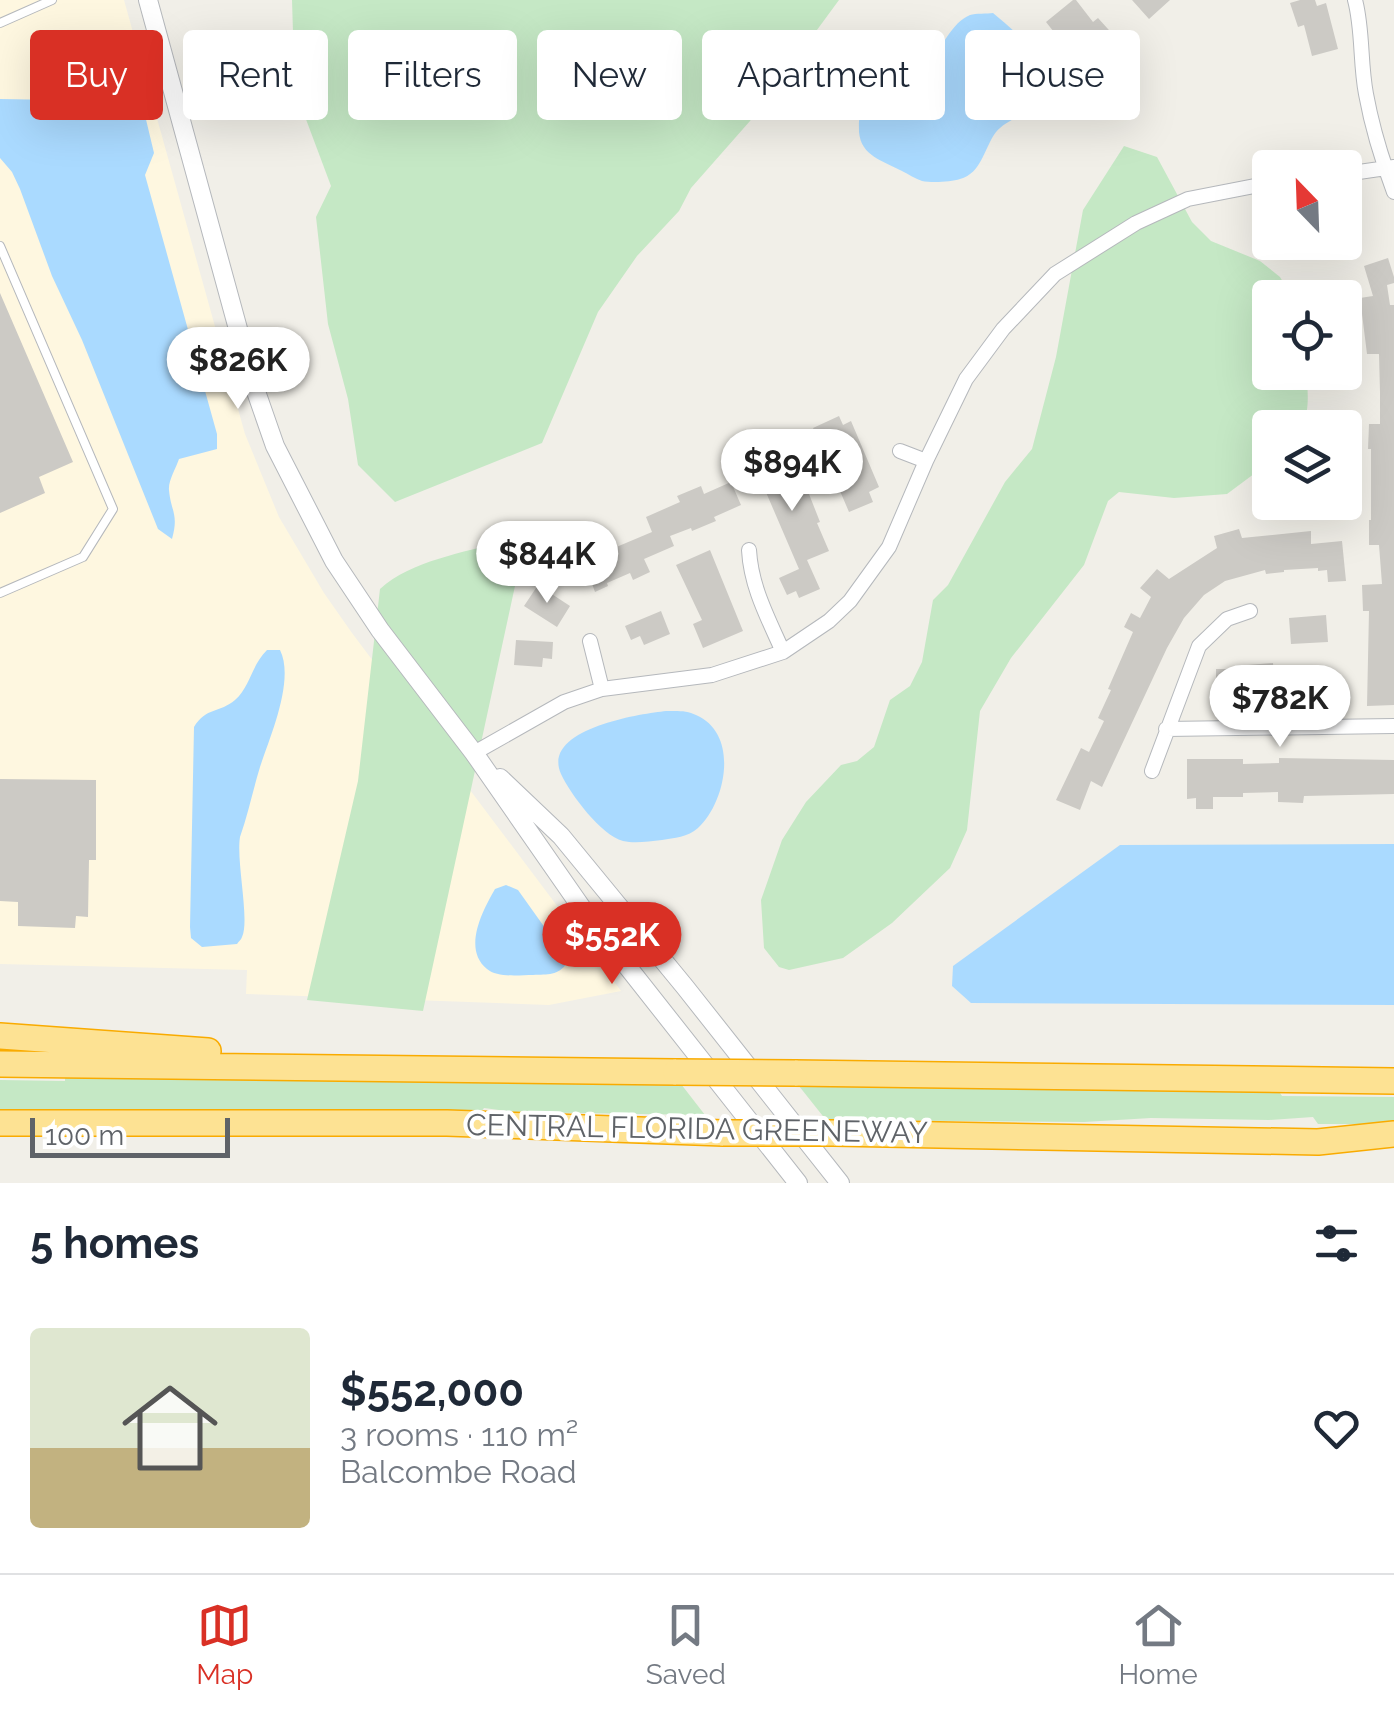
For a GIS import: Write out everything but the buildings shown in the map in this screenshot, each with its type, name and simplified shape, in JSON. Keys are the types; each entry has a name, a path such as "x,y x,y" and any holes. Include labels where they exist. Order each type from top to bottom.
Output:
{"highway":[{"path":"0,1036 448,1069"},
{"path":"1227,1079 1394,1063"},
{"name":"CENTRAL FLORIDA GREENEWAY","path":"0,1064 1394,1080"},
{"name":"CENTRAL FLORIDA GREENEWAY","path":"0,1123 447,1123 723,1133 1318,1142 1394,1134"},
{"path":"1318,1142 1394,1144"}],"street":[{"path":"148,0 252,380 275,446 339,572 474,753 586,914 798,1183"},
{"path":"1355,0 1365,92 1394,192"},
{"path":"1362,172 1390,168"},
{"path":"474,753 564,702 602,689 712,675 783,652 829,621 850,601 888,547 966,379 1002,329 1055,274 1136,223 1188,199 1252,185"},
{"path":"900,450 926,461"},
{"path":"749,550 750,572 757,593 783,652"},
{"path":"1152,772 1199,646 1227,618 1250,611"},
{"path":"590,641 602,689"},
{"path":"1166,729 1394,726"},
{"path":"474,753 561,836 840,1183"}],"lane":[{"path":"0,23 52,0"},
{"path":"0,246 113,509 83,557 0,592"}],"shaded area":[{"path":"0,0 124,0 132,30 30,30 30,120 157,120 245,434 279,517 352,633 621,991 549,1005 246,994 247,970 0,964"}],"green space":[{"path":"292,0 839,0 817,30 702,30 702,120 751,120 691,188 679,211 637,256 598,312 542,443 395,502 358,465 348,399 328,324 316,217 331,186 306,120 328,120 328,30 293,30"},
{"path":"1124,146 1157,157 1192,222 1211,241 1260,261 1282,280 1252,280 1252,390 1308,390 1307,410 1252,410 1252,475 1227,494 1174,498 1119,492 1108,501 1084,565 1011,658 980,711 967,830 950,868 892,923 843,958 789,970 779,967 764,948 761,900 782,840 806,802 841,765 857,761 874,747 890,700 910,686 922,662 933,600 948,585 1005,482 1032,449 1056,357 1083,210"},
{"path":"504,541 523,549 423,1011 307,1000 358,781 380,589 423,564"},
{"path":"0,1080 681,1084 705,1115 514,1112 484,1108 479,1115 0,1110"},
{"path":"799,1086 1278,1090 1282,1096 1394,1097 1394,1124 1318,1124 1313,1117 1084,1122 826,1120"}],"water":[{"path":"993,13 1013,30 965,30 965,120 1011,120 996,132 982,159 967,176 922,181 868,152 861,140 860,120 945,120 945,39 972,14"},
{"path":"0,99 30,100 30,120 146,120 154,153 145,175 217,434 217,449 179,459 169,486 175,518 172,539 158,529 52,276 20,189 0,158"},
{"path":"267,650 280,650 285,677 240,837 244,929 237,944 202,947 191,938 190,927 194,727 203,716 240,695"},
{"path":"666,711 696,715 710,724 719,737 724,769 716,802 698,828 681,837 623,841 605,831 579,803 561,774 559,758 565,746 578,735 596,727"},
{"path":"1394,844 1394,1005 971,1003 952,986 953,966 1120,845"},
{"path":"506,885 518,890 565,956 567,963 560,970 503,975 491,972 480,961 476,951 477,929 495,889"}]}
